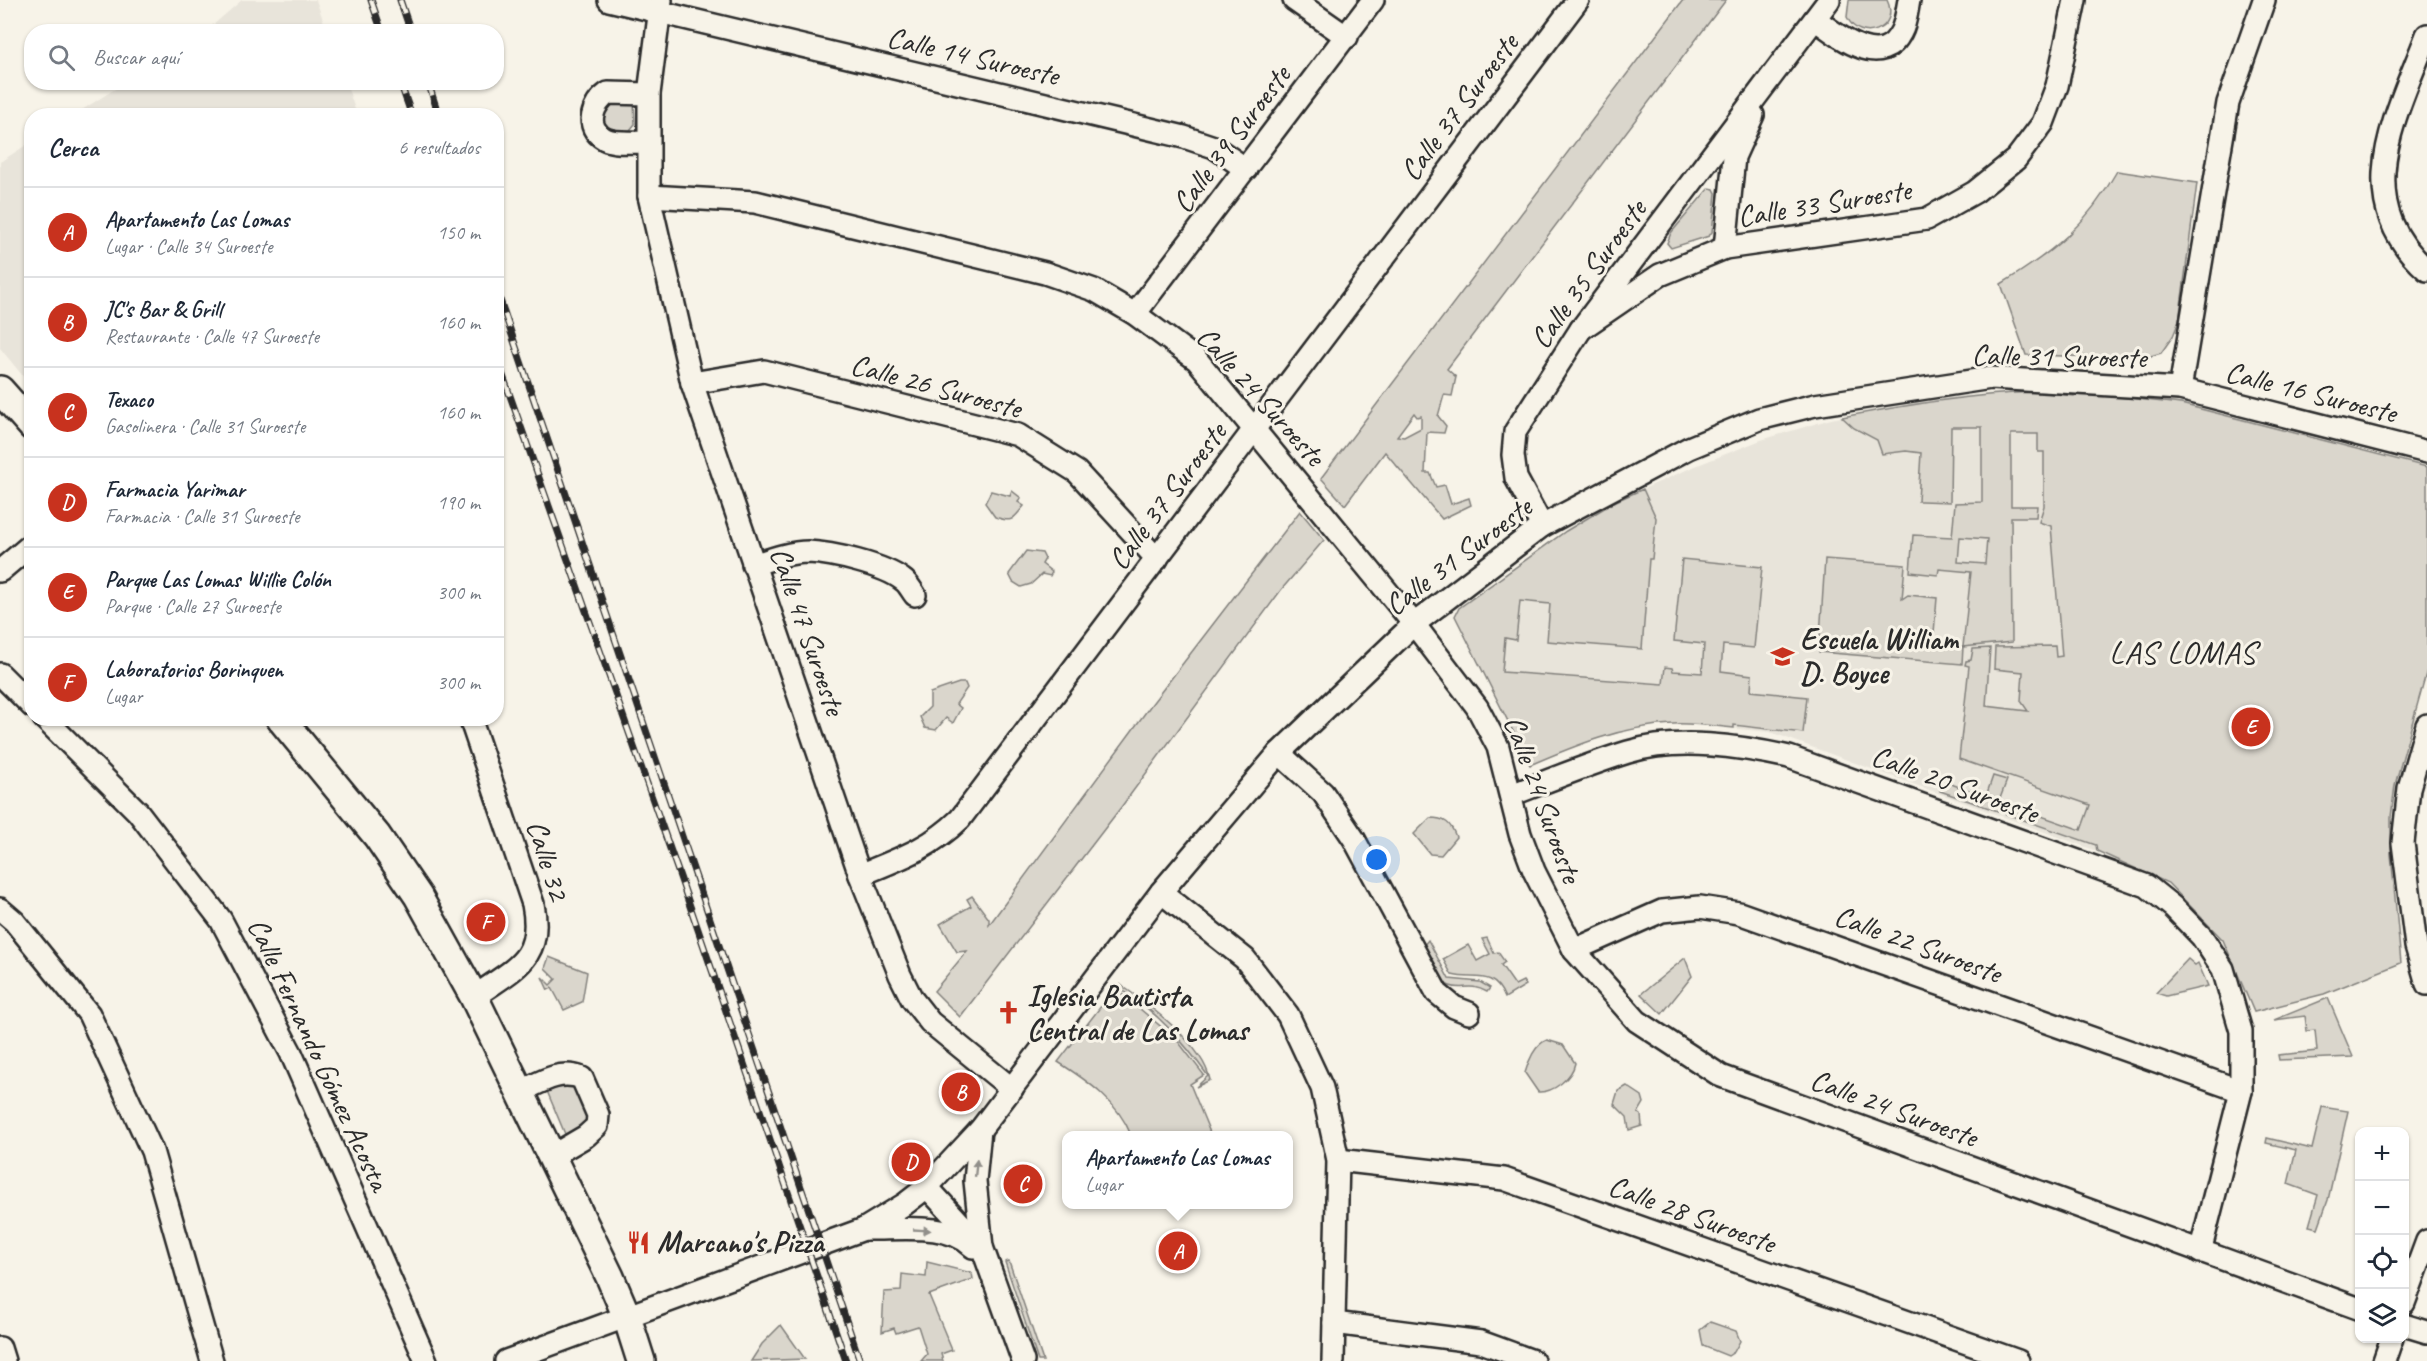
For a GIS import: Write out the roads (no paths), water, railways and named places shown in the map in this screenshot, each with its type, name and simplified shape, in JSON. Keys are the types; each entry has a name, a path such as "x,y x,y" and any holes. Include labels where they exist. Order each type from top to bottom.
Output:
{"main road":[{"path":"0,390 24,417"},
{"path":"287,726 377,836 418,896 474,997 552,1156 627,1317 641,1361"}],"street":[{"name":"Calle 14 Suroeste","path":"609,0 660,6 1184,137 1214,147 1246,169"},
{"path":"1294,0 1347,37"},
{"name":"Calle 39 Suroeste","path":"1136,314 1373,0"},
{"name":"Calle 37 Suroeste","path":"860,874 918,852 940,838 960,819 1578,0"},
{"name":"Calle 35 Suroeste","path":"1542,526 1516,477 1513,455 1515,432 1581,329 1829,0"},
{"path":"1815,18 1851,45 1863,50 1877,48 1895,40 1902,31 1909,0"},
{"name":"Calle 33 Suroeste","path":"1581,329 1660,275 1725,248 1927,219 1974,192 2016,159 2043,123 2057,86 2075,0"},
{"name":"Calle 31 Suroeste","path":"507,1361 864,1230 927,1187 980,1130 1161,892 1279,753 1414,624 1542,526 1689,448 1759,420 1815,405 1990,378 2180,389 2228,103 2264,0"},
{"name":"Calle 47 Suroeste","path":"660,6 649,94 647,142 649,196 692,383 860,874 889,950 912,999 930,1022 1012,1089"},
{"path":"2427,35 2386,142 2383,169 2388,216 2408,250 2427,270"},
{"name":"Calle 35 Suroeste","path":"1725,248 1734,157 1774,73"},
{"path":"647,142 606,140 598,134 592,114 594,106 608,93 649,94"},
{"name":"Calle 24 Suroeste","path":"649,196 755,202 1045,273 1094,290 1136,314 1197,360 1256,428 1414,624 1477,707 1497,747 1520,834 1534,871 1574,950 1636,1021 1721,1076 2355,1307"},
{"name":"Calle 26 Suroeste","path":"692,383 764,371 1018,435 1077,472 1157,559"},
{"name":"Calle 16 Suroeste","path":"2180,389 2427,452"},
{"path":"0,571 24,551"},
{"path":"753,565 783,555 808,552 885,570 904,580 915,594"},
{"path":"0,674 24,698"},
{"path":"2427,725 2409,788 2403,843 2416,946 2427,984"},
{"name":"Calle Fernando Gómez Acosta","path":"52,726 138,812 221,920 291,1053 426,1361"},
{"name":"Calle 32","path":"473,726 531,898 537,926 534,946 523,961 474,997"},
{"name":"Calle 20 Suroeste","path":"1511,795 1630,751 1680,745 1734,745 1789,757 2120,874 2147,886 2173,907 2202,937 2223,969 2241,1031 2241,1091 2200,1252"},
{"path":"1279,753 1323,793 1354,839 1437,993 1454,1007 1468,1014"},
{"path":"1161,892 1245,959 1288,1015 1322,1088 1338,1160 1333,1361"},
{"name":"Calle 22 Suroeste","path":"1574,950 1662,911 1700,907 1739,913 2241,1091"},
{"path":"0,909 14,921 89,1014 152,1151 212,1361"},
{"path":"520,1092 554,1076 569,1073 582,1078 598,1115 597,1126 586,1136 552,1156"},
{"path":"980,1130 975,1180 986,1256 1023,1361"},
{"name":"Calle 28 Suroeste","path":"1338,1160 1504,1179 2018,1361"},
{"path":"927,1187 986,1256"},
{"path":"864,1230 925,1230 951,1234 966,1240 986,1256"},
{"path":"2409,1290 2427,1241"},
{"path":"1334,1323 1481,1342 1533,1361"},
{"path":"2409,1327 2427,1332"},
{"path":"2384,1361 2390,1343"},
{"path":"0,1348 4,1361"}],"railway":[{"path":"371,0 379,24"},
{"path":"400,0 408,24"},
{"path":"403,90 409,108"},
{"path":"431,90 436,108"},
{"path":"504,312 860,1361"},
{"path":"504,379 680,877 846,1361"}],"place":[{"name":"Escuela William D. Boyce","path":"1782,656"},
{"name":"Parque Las Lomas Willie Colón","path":"2251,727"},
{"name":"Laboratorios Borinquen","path":"486,922"},
{"name":"Iglesia Bautista Central de Las Lomas","path":"1009,1013"},
{"name":"JC's Bar & Grill","path":"961,1092"},
{"name":"Farmacia Yarimar","path":"911,1162"},
{"name":"Texaco","path":"1023,1184"},
{"name":"Marcano's Pizza","path":"639,1242"},
{"name":"Apartamento Las Lomas","path":"1178,1251"}],"district":[{"name":"LAS LOMAS","path":"2183,652"}]}
